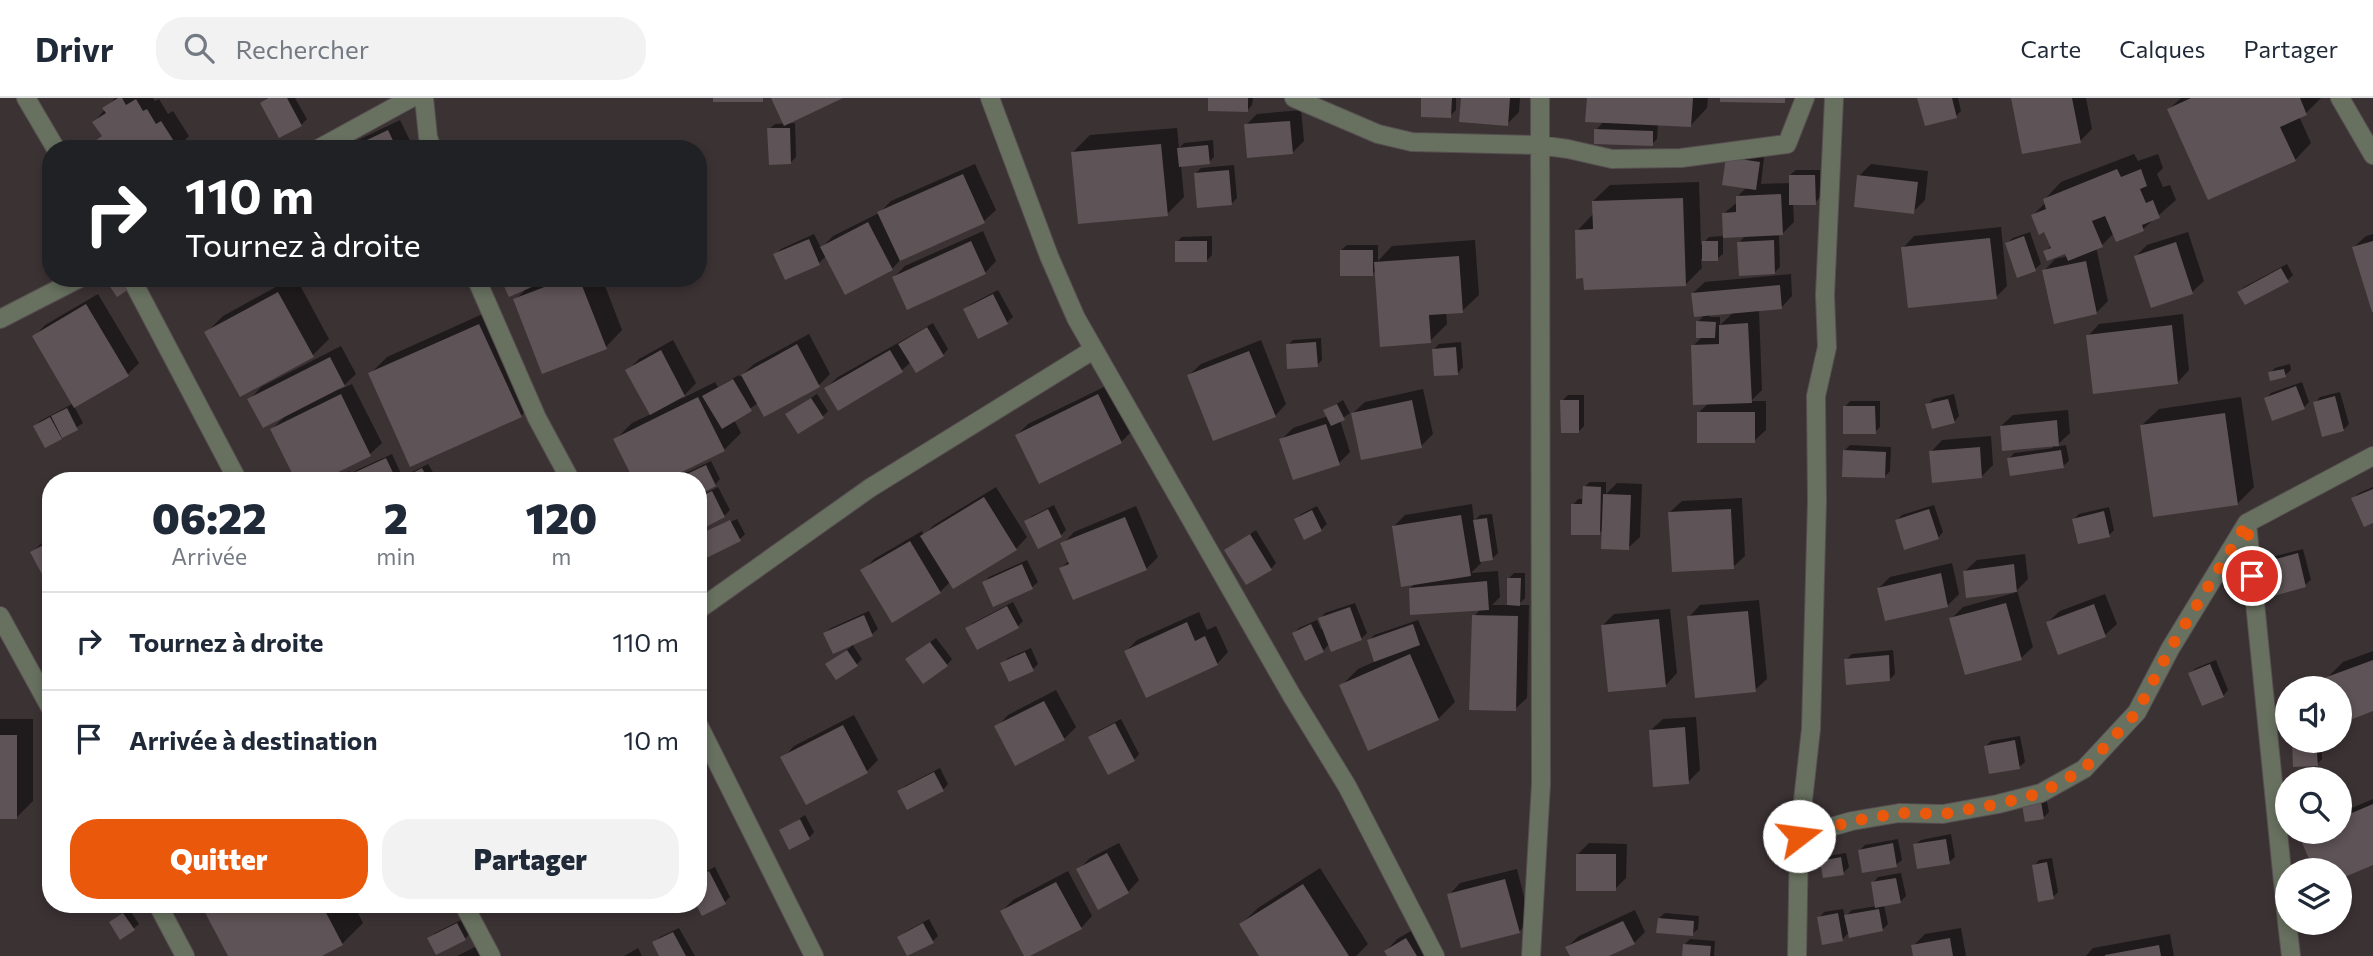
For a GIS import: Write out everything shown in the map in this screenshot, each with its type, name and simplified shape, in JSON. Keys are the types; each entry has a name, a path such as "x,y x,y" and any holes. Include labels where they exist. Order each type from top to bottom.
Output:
{"street":[{"path":"26,98 51,140"},
{"path":"334,140 411,98"},
{"path":"424,98 429,140"},
{"path":"990,98 1049,256 1076,318 1347,786 1435,956"},
{"path":"1294,98 1378,134 1412,142 1539,145 1612,159 1681,158 1787,144 1805,98"},
{"path":"1531,956 1541,784 1540,98"},
{"path":"1797,956 1799,836 1811,729 1817,501 1816,396 1827,347 1825,295 1834,98"},
{"path":"2340,98 2373,155"},
{"path":"0,319 62,287"},
{"path":"136,287 233,472"},
{"path":"480,287 537,418 566,472"},
{"path":"707,604 870,488 1093,350"},
{"path":"1799,836 1853,821 1899,813 1943,814 1998,804 2041,793 2084,769 2137,712 2170,649 2247,523 2373,456"},
{"path":"2247,523 2281,858"},
{"path":"0,616 42,693"},
{"path":"707,742 814,956"},
{"path":"162,913 186,956"},
{"path":"468,913 491,956"},
{"path":"2289,935 2291,956"}],"building":[{"path":"118,98 122,98 126,105 136,99 143,111 147,109 156,124 161,121 173,140 96,140 102,136 92,122 106,113 102,108"},
{"path":"268,98 287,98 302,126 279,138 260,103"},
{"path":"713,98 763,98 763,102 713,102"},
{"path":"771,98 843,98 784,126"},
{"path":"1208,98 1248,98 1248,112 1208,111"},
{"path":"1421,98 1452,98 1451,118 1421,117"},
{"path":"1461,98 1510,98 1508,126 1459,122"},
{"path":"1587,98 1693,98 1691,127 1585,122"},
{"path":"1720,98 1785,98 1785,103 1720,102"},
{"path":"1917,98 1952,98 1957,118 1925,126"},
{"path":"2011,98 2072,98 2081,143 2022,154"},
{"path":"2191,98 2300,98 2307,115 2280,127 2296,161 2208,200 2167,109"},
{"path":"1290,121 1293,154 1247,158 1244,124"},
{"path":"767,128 790,128 791,164 769,165"},
{"path":"1594,129 1653,131 1653,146 1594,144"},
{"path":"388,130 393,140 367,140"},
{"path":"1161,144 1168,216 1078,224 1071,152"},
{"path":"1208,145 1210,164 1179,167 1177,148"},
{"path":"1726,157 1760,162 1756,190 1722,185"},
{"path":"2117,169 2121,177 2141,169 2147,186 2140,189 2146,203 2153,200 2160,218 2142,225 2144,231 2116,242 2105,216 2092,221 2103,247 2068,261 2065,254 2047,261 2043,251 2051,248 2044,232 2039,235 2031,215 2046,209 2043,199"},
{"path":"1229,170 1232,205 1197,208 1194,173"},
{"path":"963,174 985,223 900,261 877,212"},
{"path":"1789,175 1815,175 1816,205 1789,205"},
{"path":"1857,175 1918,182 1914,214 1854,207"},
{"path":"1781,194 1783,235 1723,238 1722,213 1736,212 1736,196"},
{"path":"1683,198 1686,286 1584,290 1583,278 1576,279 1575,230 1593,229 1592,201"},
{"path":"868,222 893,270 845,295 820,247"},
{"path":"2024,236 2036,271 2017,278 2005,243"},
{"path":"1990,238 1997,299 1908,308 1901,247"},
{"path":"809,239 820,265 785,280 773,254"},
{"path":"1774,240 1775,274 1739,276 1737,242"},
{"path":"971,241 986,274 907,310 892,277"},
{"path":"1175,241 1207,241 1207,262 1175,262"},
{"path":"1702,241 1718,241 1718,261 1702,261"},
{"path":"2373,241 2373,312 2372,312 2352,247"},
{"path":"2176,242 2193,294 2151,308 2134,256"},
{"path":"1340,250 1373,250 1373,276 1340,276"},
{"path":"1459,256 1463,313 1429,315 1431,343 1380,347 1374,262"},
{"path":"2086,261 2097,314 2054,324 2042,270"},
{"path":"2281,268 2289,282 2245,305 2237,292"},
{"path":"1780,285 1782,309 1694,317 1691,293"},
{"path":"110,287 132,287 117,297"},
{"path":"504,287 532,287 509,297"},
{"path":"544,287 583,287 607,349 542,374 513,299"},
{"path":"278,292 314,357 240,397 204,332"},
{"path":"993,294 1008,324 978,339 963,309"},
{"path":"86,304 129,376 74,408 32,336"},
{"path":"1696,321 1716,322 1715,338 1696,338"},
{"path":"1748,323 1752,403 1693,405 1691,345 1719,344 1719,325"},
{"path":"479,324 522,417 410,467 368,373"},
{"path":"2172,325 2178,384 2093,394 2086,335"},
{"path":"927,327 944,356 916,373 898,344"},
{"path":"1316,342 1318,367 1287,369 1286,344"},
{"path":"797,344 820,387 764,417 741,375"},
{"path":"1456,347 1458,375 1434,376 1432,349"},
{"path":"661,350 685,396 650,415 625,370"},
{"path":"890,350 903,372 838,411 824,388"},
{"path":"1249,351 1276,417 1213,441 1187,375"},
{"path":"330,357 345,386 263,428 247,399"},
{"path":"2284,369 2286,377 2270,381 2268,372"},
{"path":"733,379 752,411 722,429 702,396"},
{"path":"2296,386 2305,409 2272,421 2264,398"},
{"path":"341,394 371,456 338,472 292,472 270,429"},
{"path":"1098,394 1122,443 1039,484 1015,435"},
{"path":"2335,396 2344,431 2322,437 2313,402"},
{"path":"698,397 725,451 682,472 630,472 613,439"},
{"path":"811,398 824,418 798,434 785,414"},
{"path":"1948,399 1955,423 1932,429 1925,404"},
{"path":"1412,400 1422,448 1361,460 1351,413"},
{"path":"1560,400 1579,400 1579,433 1561,433"},
{"path":"1337,404 1345,420 1331,426 1323,410"},
{"path":"1843,406 1875,406 1876,434 1843,434"},
{"path":"67,408 78,430 62,438 51,416"},
{"path":"1697,412 1755,412 1755,443 1697,443"},
{"path":"2225,413 2238,505 2153,517 2140,425"},
{"path":"50,417 62,439 45,448 33,426"},
{"path":"2057,420 2059,446 2002,451 2000,426"},
{"path":"1326,424 1340,465 1293,480 1279,439"},
{"path":"1980,447 1982,478 1932,483 1929,451"},
{"path":"1843,450 1886,452 1885,478 1842,477"},
{"path":"2061,450 2064,468 2010,476 2007,458"},
{"path":"386,458 393,472 356,472"},
{"path":"706,465 716,486 707,490 707,472 691,472"},
{"path":"1583,486 1601,487 1600,535 1571,535 1571,504 1582,504"},
{"path":"2373,489 2373,523 2364,527 2351,498"},
{"path":"712,491 725,517 707,526 707,494"},
{"path":"1603,494 1631,495 1629,550 1601,549"},
{"path":"984,497 1017,550 953,589 920,536"},
{"path":"1048,509 1062,537 1038,549 1024,521"},
{"path":"1731,509 1734,569 1672,572 1668,512"},
{"path":"1929,509 1939,539 1904,550 1895,520"},
{"path":"1312,510 1322,531 1304,540 1294,519"},
{"path":"2104,511 2110,537 2078,544 2072,519"},
{"path":"1461,515 1471,576 1401,587 1392,526"},
{"path":"1125,517 1147,570 1073,600 1059,568 1069,564 1060,543"},
{"path":"1487,518 1493,560 1480,562 1473,520"},
{"path":"730,520 741,541 707,558 707,531"},
{"path":"1250,534 1272,570 1246,585 1224,550"},
{"path":"910,541 941,593 892,623 860,570"},
{"path":"42,546 42,574 30,552"},
{"path":"2298,553 2306,587 2270,597 2261,563"},
{"path":"1022,564 1033,589 993,607 982,582"},
{"path":"2014,564 2017,592 1966,598 1963,571"},
{"path":"1941,573 1948,607 1885,621 1877,588"},
{"path":"1507,578 1521,578 1520,606 1507,605"},
{"path":"1487,581 1489,610 1410,615 1409,588"},
{"path":"2006,603 2022,660 1965,675 1949,618"},
{"path":"2094,604 2106,637 2058,655 2046,622"},
{"path":"1007,606 1019,628 977,650 965,628"},
{"path":"1350,607 1362,640 1331,652 1318,618"},
{"path":"1748,611 1756,692 1695,698 1687,616"},
{"path":"864,615 873,636 833,654 823,633"},
{"path":"1472,615 1518,616 1516,711 1469,710"},
{"path":"1659,619 1666,687 1608,692 1601,625"},
{"path":"1187,622 1195,641 1205,636 1218,665 1146,698 1124,651"},
{"path":"1311,624 1324,652 1305,661 1292,633"},
{"path":"1413,624 1420,645 1374,662 1367,640"},
{"path":"930,642 948,666 923,684 905,659"},
{"path":"847,650 858,666 836,680 825,664"},
{"path":"1025,652 1034,671 1009,682 1000,663"},
{"path":"1410,654 1439,720 1368,751 1339,685"},
{"path":"1889,655 1890,681 1846,685 1844,659"},
{"path":"2373,660 2373,711 2352,719 2352,676 2329,676"},
{"path":"2210,664 2224,697 2202,706 2188,673"},
{"path":"1044,701 1065,740 1015,766 994,726"},
{"path":"1115,723 1135,761 1108,775 1088,737"},
{"path":"843,725 868,773 806,805 780,757"},
{"path":"1685,727 1689,784 1653,787 1649,730"},
{"path":"0,735 17,735 17,819 0,819"},
{"path":"2015,740 2020,769 1989,774 1984,746"},
{"path":"2292,753 2317,753 2318,766 2293,767"},
{"path":"934,772 944,791 907,810 897,791"},
{"path":"2041,801 2044,819 2025,822 2022,805"},
{"path":"2373,804 2373,865 2352,874 2352,858 2309,858 2303,844 2352,844 2352,813"},
{"path":"800,819 810,839 789,850 779,830"},
{"path":"1946,839 1950,864 1917,869 1913,844"},
{"path":"1893,843 1897,867 1862,873 1858,850"},
{"path":"1107,853 1129,893 1098,910 1076,869"},
{"path":"1576,854 1616,854 1616,891 1576,891"},
{"path":"1841,857 1844,875 1823,878 1820,861"},
{"path":"2047,862 2054,899 2038,902 2032,865"},
{"path":"709,871 726,904 702,916 700,913 707,913"},
{"path":"1896,878 1901,903 1875,908 1871,882"},
{"path":"1505,879 1520,933 1461,948 1447,894"},
{"path":"1056,882 1082,929 1030,956 1024,956 1000,911"},
{"path":"1303,884 1349,956 1259,956 1239,924"},
{"path":"1879,909 1883,931 1849,938 1844,915"},
{"path":"123,913 135,930 120,940 109,922"},
{"path":"205,913 326,913 343,945 322,956 228,956"},
{"path":"1838,913 1843,941 1822,945 1817,917"},
{"path":"1658,918 1694,921 1693,936 1656,933"},
{"path":"1623,921 1635,944 1609,956 1570,956 1565,947"},
{"path":"457,923 466,940 436,955 427,938"},
{"path":"923,923 934,943 907,956 897,937"},
{"path":"673,932 686,956 659,956 652,942"},
{"path":"1406,938 1417,956 1387,956 1384,951"},
{"path":"1950,938 1953,956 1913,956 1911,945"},
{"path":"1683,944 1711,946 1710,956 1682,956"},
{"path":"2159,945 2161,956 2105,956 2105,955"}],"route":[{"path":"1799,836 1853,821 1899,813 1943,814 1998,804 2041,793 2084,769 2137,712 2170,649 2247,523 2252,576"}]}
